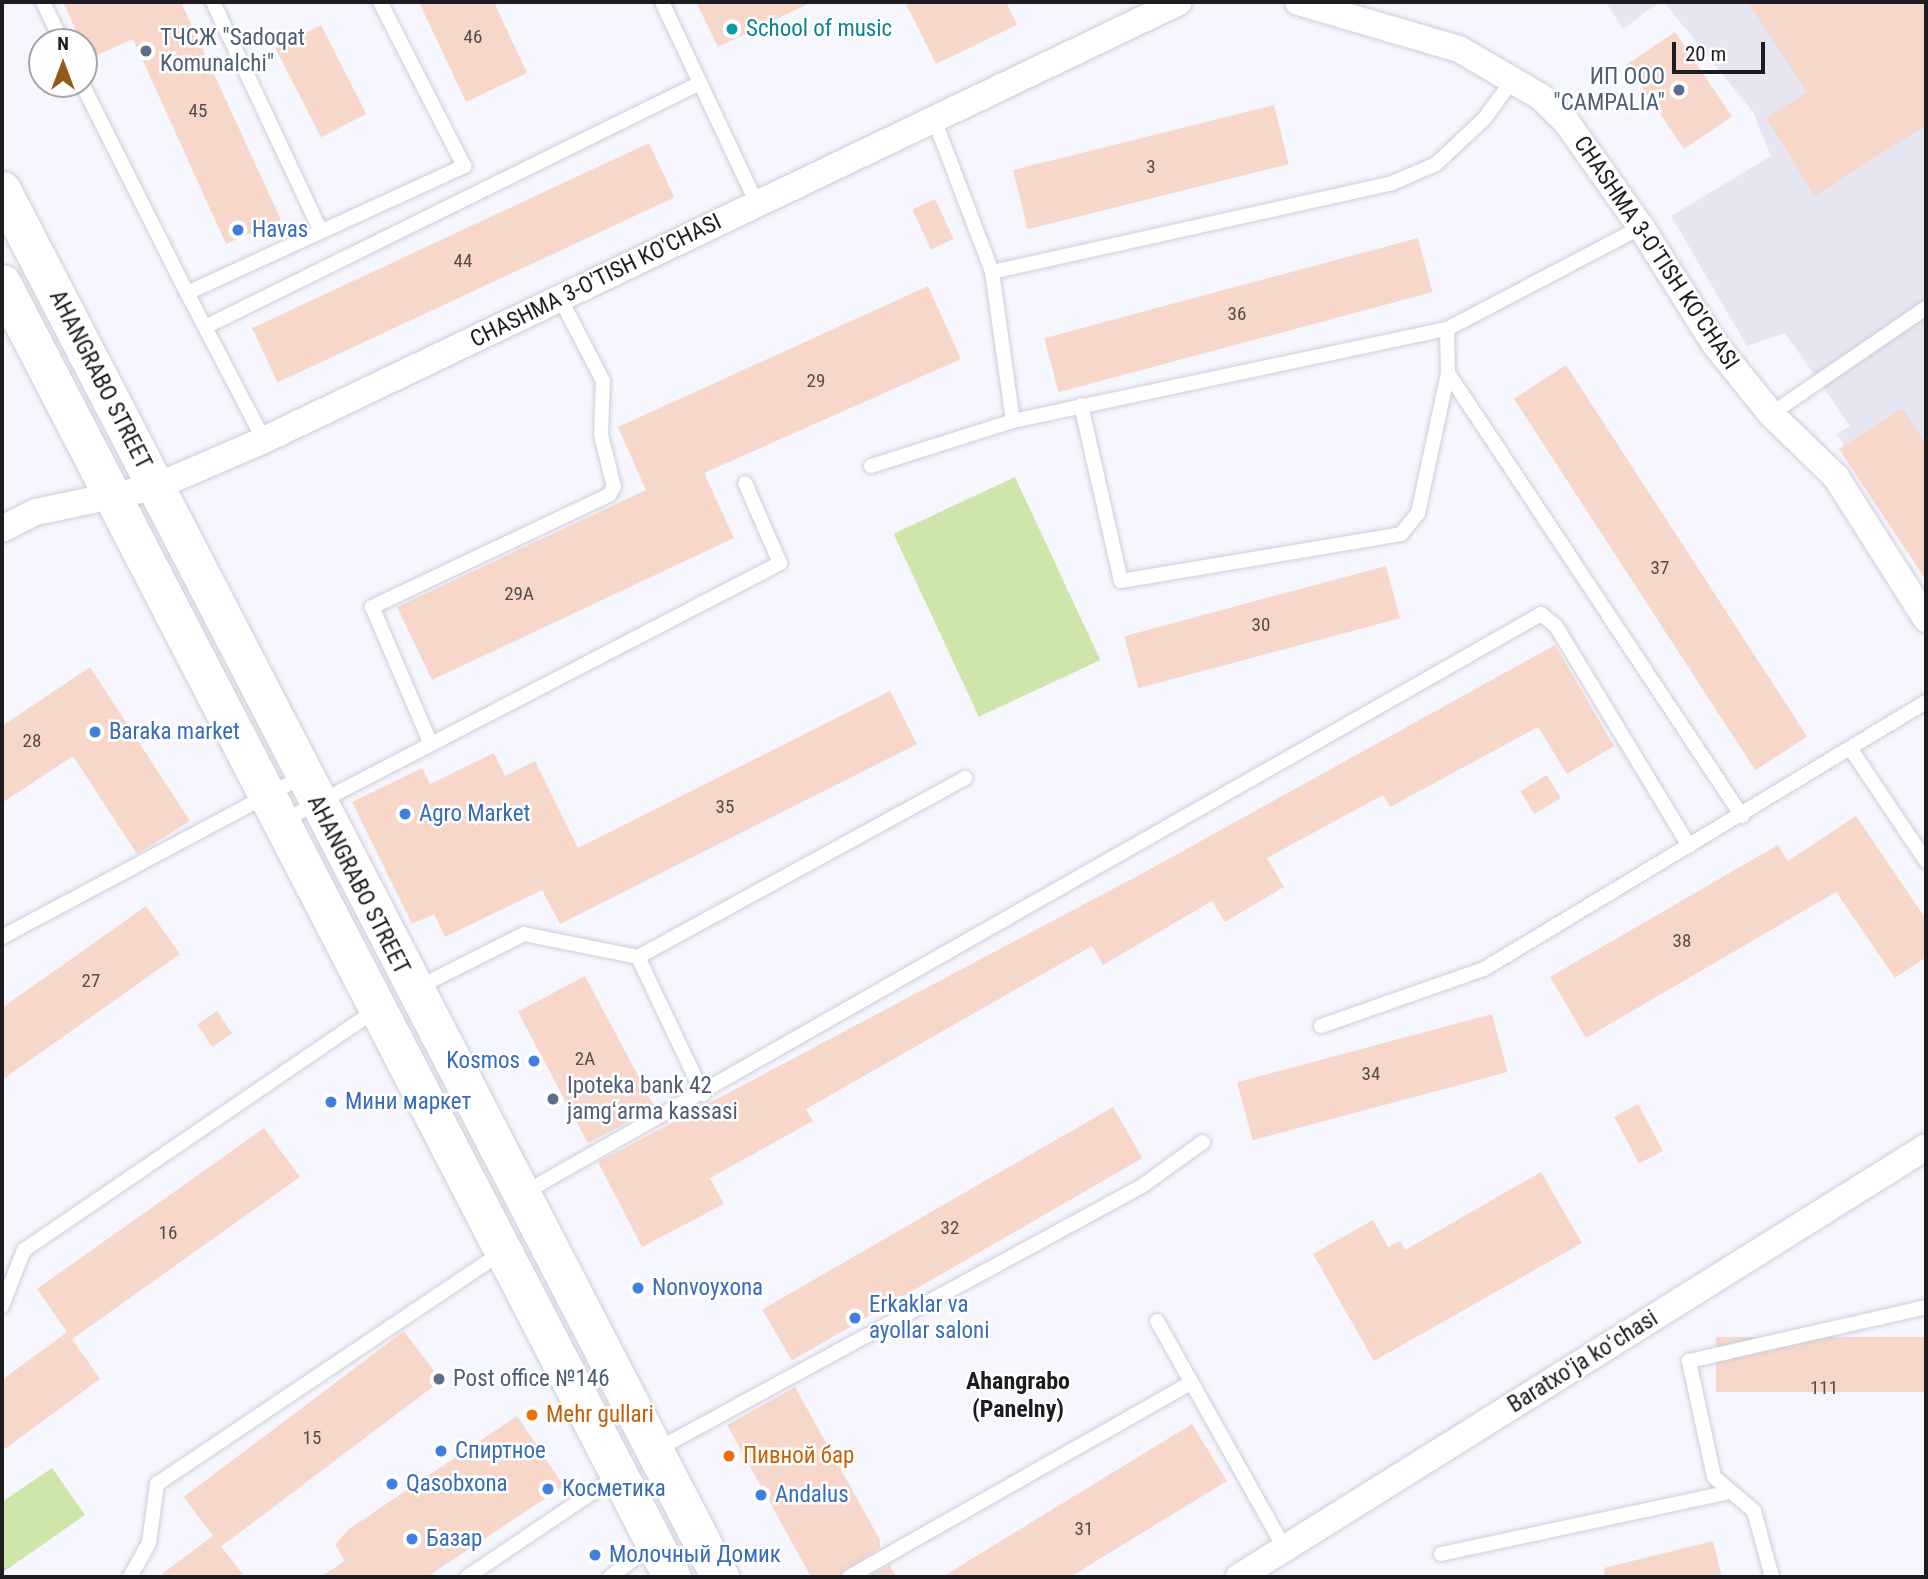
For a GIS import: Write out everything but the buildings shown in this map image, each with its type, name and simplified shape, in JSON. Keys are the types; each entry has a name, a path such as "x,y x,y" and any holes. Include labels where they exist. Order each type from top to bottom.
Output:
{"main road":[{"name":"AHANGRABO STREET","path":"2,190 412,990 652,1452 720,1577"},
{"name":"AHANGRABO STREET","path":"2,283 272,811 672,1577"}],"street":[{"name":"CHASHMA 3-O'TISH KO'CHASI","path":"2,529 36,512 155,487 264,440 1179,2"},
{"name":"CHASHMA 3-O'TISH KO'CHASI","path":"1298,2 1459,48 1515,77 1567,123 1641,227 1714,343 1771,414 1836,477 1926,619"},
{"name":"Baratxoʻja koʻchasi","path":"1239,1577 1926,1147"}],"lane":[{"path":"43,2 55,28"},
{"path":"213,2 321,231"},
{"path":"187,293 464,166 380,2"},
{"path":"662,2 757,204"},
{"path":"992,272 1390,184 1436,164 1484,119 1515,77"},
{"path":"205,327 700,83"},
{"path":"89,98 264,440"},
{"path":"934,119 992,272 1013,421"},
{"path":"871,466 1013,421 1447,329 1641,227"},
{"path":"430,742 372,607 609,495 614,487 600,425 603,381 560,299"},
{"path":"1771,414 1926,308"},
{"path":"1081,405 1121,581 1401,534 1418,513 1448,373 1447,329"},
{"path":"1448,373 1742,816"},
{"path":"2,937 272,811 308,789 430,742 780,563 745,483"},
{"path":"519,1196 703,1094 1541,614 1556,626 1689,846"},
{"path":"1321,1026 1484,969 1742,816 1926,702"},
{"path":"1850,748 1926,861"},
{"path":"412,990 524,934 638,957 965,778"},
{"path":"272,811 308,789"},
{"path":"638,957 703,1094"},
{"path":"2,1306 24,1250 376,1010"},
{"path":"652,1452 1142,1186 1203,1142"},
{"path":"130,1577 149,1543 157,1484 502,1252"},
{"path":"1772,1577 1754,1511 1726,1493 1714,1477 1689,1361 1926,1307"},
{"path":"1157,1321 1285,1549"},
{"path":"849,1577 1190,1383"},
{"path":"467,1577 618,1475"},
{"path":"1441,1554 1726,1493"},
{"path":"610,1577 654,1544"}],"shaded area":[{"path":"1606,2 1659,2 1623,29"},
{"path":"1664,2 1926,2 1926,577 1837,434 1850,426 1785,333 1747,346 1671,216 1771,156 1753,112"}],"green space":[{"path":"1015,477 1100,660 979,717 894,534"},
{"path":"52,1468 85,1515 2,1573 2,1502"}],"place":[{"name":"School of music","path":"732,29"},
{"name":"ТЧСЖ \"Sadoqat Komunalchi\"","path":"146,51"},
{"name":"ИП ООО \"CAMPALIA\"","path":"1679,90"},
{"name":"Havas","path":"238,230"},
{"name":"Baraka market","path":"95,732"},
{"name":"Agro Market","path":"405,814"},
{"name":"Kosmos","path":"534,1061"},
{"name":"Ipoteka bank 42 jamgʻarma kassasi","path":"553,1099"},
{"name":"Мини маркет","path":"331,1102"},
{"name":"Nonvoyxona","path":"638,1288"},
{"name":"Erkaklar va ayollar saloni","path":"855,1318"},
{"name":"Post office №146","path":"439,1379"},
{"name":"Mehr gullari","path":"532,1415"},
{"name":"Спиртное","path":"441,1451"},
{"name":"Пивной бар","path":"729,1456"},
{"name":"Qasobxona","path":"392,1484"},
{"name":"Косметика","path":"548,1489"},
{"name":"Andalus","path":"761,1495"},
{"name":"Базар","path":"412,1539"},
{"name":"Молочный Домик","path":"595,1555"}],"district":[{"name":"Ahangrabo (Panelny)","path":"1018,1396"}]}
